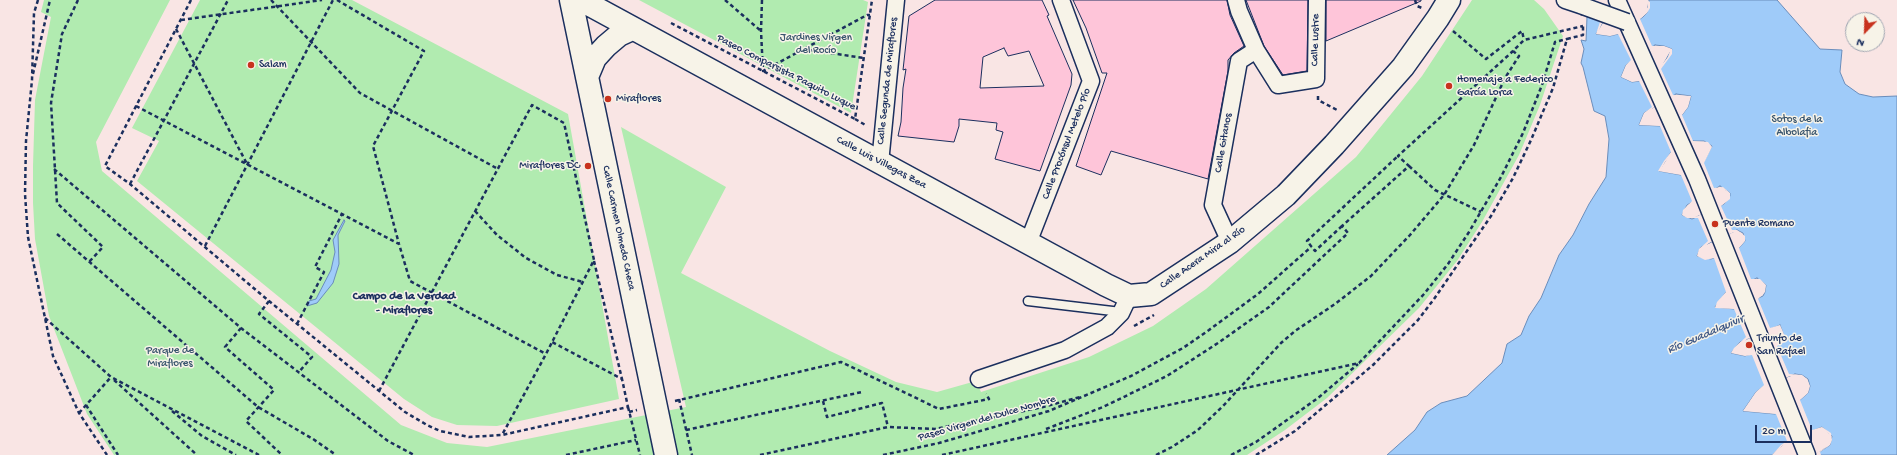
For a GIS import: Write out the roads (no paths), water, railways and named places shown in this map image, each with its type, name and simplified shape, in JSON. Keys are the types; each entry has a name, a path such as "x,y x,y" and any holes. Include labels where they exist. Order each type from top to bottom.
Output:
{"street":[{"name":"Calle Carmen Olmedo Checa","path":"571,0 666,455"},
{"name":"Calle Luis Villegas Zea","path":"581,0 1028,243 1125,304"},
{"name":"Calle Segunda de Miraflores","path":"880,162 896,0"},
{"name":"Calle Procónsul Metelo Pío","path":"1028,243 1091,81 1061,0"},
{"path":"1236,0 1239,11 1256,50"},
{"name":"Calle Lustre","path":"1256,50 1278,85 1316,79 1317,0"},
{"path":"1565,0 1627,22"},
{"path":"1617,0 1697,179 1807,455"},
{"name":"Calle Acera Mira al Río","path":"1125,304 1150,294 1230,242 1286,195 1403,67 1444,9"},
{"path":"587,77 595,58 606,46 618,35 632,29"},
{"name":"Calle Gitanos","path":"1230,242 1213,205 1239,61 1256,50"},
{"path":"979,379 1065,350 1107,327 1125,304"}],"lane":[{"path":"1028,302 1125,304"}],"water":[{"name":"Río Guadalquivir","path":"1601,0 1610,10 1596,34 1610,36 1618,34 1643,17 1647,13 1649,0 1777,0 1820,49 1842,50 1840,72 1845,84 1859,94 1873,97 1897,96 1897,455 1815,455 1830,445 1832,436 1822,427 1787,441 1772,455 1387,455 1415,430 1427,412 1441,403 1467,396 1502,363 1507,344 1521,335 1529,316 1541,298 1559,255 1573,235 1589,204 1606,177 1609,139 1605,116 1594,111 1581,63 1584,49 1581,40 1586,41 1587,17","holes":["1655,45 1672,49 1661,68 1640,81 1632,82 1621,77 1626,65","1676,94 1691,96 1688,107 1682,115 1660,126 1639,125 1644,113","1693,141 1704,141 1712,146 1703,163 1681,175 1659,171 1671,152","1720,186 1730,193 1730,196 1724,204 1692,219 1682,215 1687,205","1737,230 1743,233 1745,241 1739,248 1711,259 1697,256 1701,247","1757,278 1766,285 1763,296 1734,309 1715,307 1726,292","1780,325 1786,341 1745,356 1731,353 1740,342","1795,374 1802,375 1808,379 1810,386 1808,393 1800,400 1775,414 1743,411 1756,392 1764,386"]},
{"path":"344,220 345,221 338,235 339,264 333,283 317,303 307,306 309,301 316,299 331,270 335,252 333,240"}],"place":[{"name":"Salam","path":"251,65"},
{"name":"Homenaje a Federico García Lorca","path":"1449,86"},
{"name":"Miraflores","path":"608,99"},
{"name":"Miraflores DC","path":"588,166"},
{"name":"Puente Romano","path":"1715,224"},
{"name":"Triunfo de San Rafael","path":"1749,345"}],"district":[{"name":"Campo de la Verdad - Miraflores","path":"404,304"}],"park label":[{"name":"Jardines Virgen del Rocío","path":"816,44"},
{"name":"Sotos de la Albolafia","path":"1797,126"},
{"name":"Parque de Miraflores","path":"170,357"}]}
